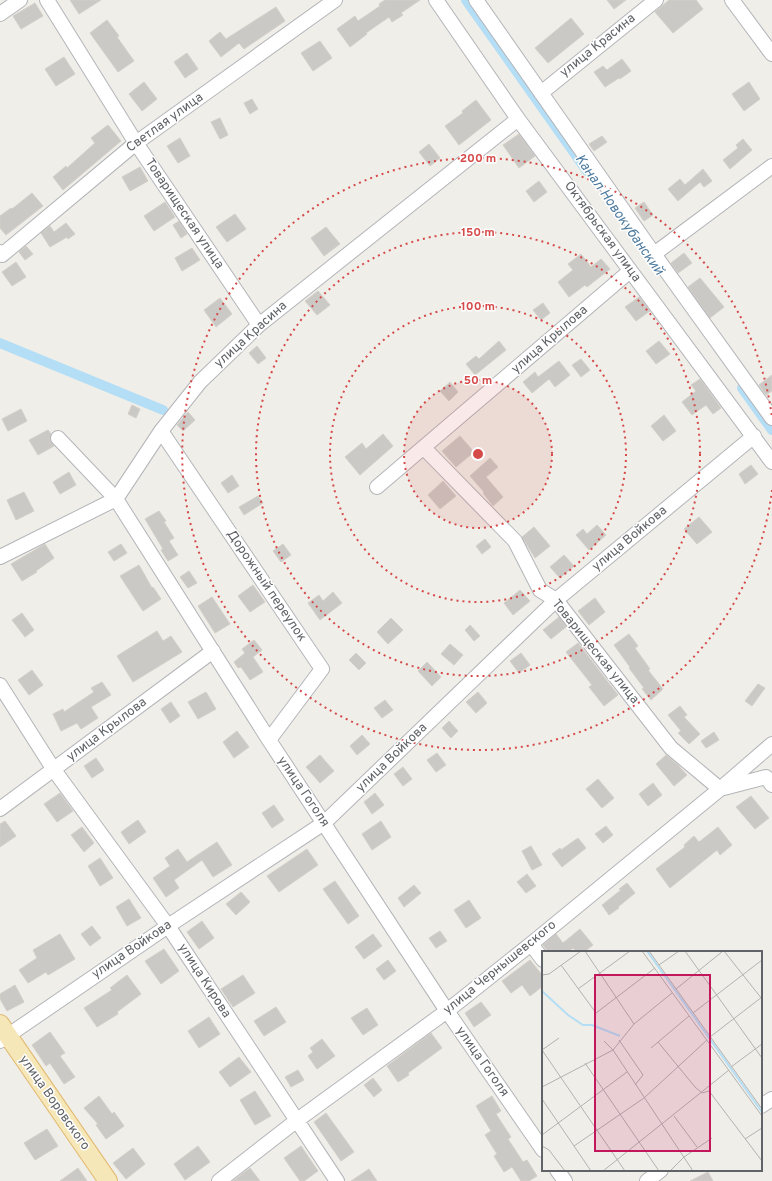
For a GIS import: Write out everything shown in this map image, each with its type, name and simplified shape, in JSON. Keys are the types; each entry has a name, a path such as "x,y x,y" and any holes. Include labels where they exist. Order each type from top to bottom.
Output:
{"main road":[{"name":"улица Воровского","path":"2,1034 108,1181"}],"street":[{"path":"0,14 20,0"},
{"name":"Товарищеская улица","path":"48,0 136,143 259,325"},
{"name":"Светлая улица","path":"1,254 136,143 335,0"},
{"name":"Октябрьская улица","path":"436,0 518,119 772,462"},
{"path":"476,0 654,254 771,414"},
{"name":"улица Красина","path":"541,93 656,0"},
{"path":"732,0 772,54"},
{"name":"улица Красина","path":"0,557 116,499 161,431 200,382 259,325 518,119"},
{"path":"654,254 772,166"},
{"name":"улица Крылова","path":"377,487 630,271"},
{"name":"Дорожный переулок","path":"161,431 322,669 269,740"},
{"name":"улица Войкова","path":"2,1034 324,823 556,600 754,436"},
{"name":"улица Гоголя","path":"58,438 116,499 269,740 447,1011 542,1149"},
{"name":"Товарищеская улица","path":"424,448 515,541 540,590 556,600 671,748 720,788"},
{"name":"улица Крылова","path":"0,809 213,651"},
{"name":"улица Кирова","path":"0,685 54,770 168,926 337,1181"},
{"name":"улица Чернышевского","path":"219,1181 296,1121 447,1011 531,944 772,744"},
{"path":"720,788 766,777 772,785"},
{"path":"531,944 542,959"},
{"path":"762,1105 772,1099"},
{"path":"558,1171 565,1181"},
{"path":"647,1181 660,1171"}],"building":[{"path":"70,0 101,0 79,14"},
{"path":"385,0 420,0 401,13 403,15 392,22 389,17 366,33 367,34 350,47 337,29 355,16 358,21 380,6 379,4"},
{"path":"607,0 626,0 614,9"},
{"path":"669,0 696,0 703,9 673,33 655,12"},
{"path":"35,3 43,16 21,29 13,16"},
{"path":"276,7 285,21 244,49 239,43 221,57 209,41 220,32 226,39"},
{"path":"571,18 584,34 548,63 535,48"},
{"path":"107,20 119,36 117,37 134,61 118,72 90,33"},
{"path":"320,41 332,58 313,71 301,53"},
{"path":"187,53 198,69 185,78 174,62"},
{"path":"64,57 75,74 56,86 45,69"},
{"path":"622,59 631,71 605,87 594,72 603,66 607,70"},
{"path":"144,82 157,99 142,111 129,94"},
{"path":"749,82 760,99 744,111 732,94"},
{"path":"252,99 258,109 250,114 244,103"},
{"path":"476,100 491,120 459,145 445,126 463,113 462,111"},
{"path":"220,118 228,135 220,139 211,122"},
{"path":"108,125 121,141 63,190 53,177 66,166 67,168 95,143 91,138"},
{"path":"519,134 535,156 519,168 503,145"},
{"path":"602,136 607,142 594,151 589,144"},
{"path":"180,138 190,156 178,163 167,146"},
{"path":"743,139 752,150 730,169 723,160 738,148 736,145"},
{"path":"429,144 440,158 430,166 419,152"},
{"path":"140,167 148,181 130,191 122,177"},
{"path":"703,169 712,181 704,187 700,182 678,201 668,189 680,179 685,185"},
{"path":"539,181 547,192 534,202 526,191"},
{"path":"32,193 43,206 6,235 0,228 0,216 11,208 12,209"},
{"path":"165,202 175,217 154,231 144,216"},
{"path":"644,202 653,215 644,221 635,208"},
{"path":"235,214 246,229 227,242 216,227"},
{"path":"179,221 187,234 181,238 173,225"},
{"path":"66,223 75,234 68,239 67,237 50,247 41,233 50,226 54,232"},
{"path":"326,227 340,244 324,256 311,238"},
{"path":"26,246 33,254 25,260 19,252"},
{"path":"192,248 200,260 182,271 175,258"},
{"path":"684,253 692,263 678,273 671,263"},
{"path":"581,254 591,267 601,259 610,269 587,287 585,285 569,297 558,282 573,270 568,264"},
{"path":"16,262 26,277 12,286 2,272"},
{"path":"700,278 724,307 710,318 688,287"},
{"path":"318,291 330,305 317,315 305,301"},
{"path":"639,297 650,311 636,321 625,307"},
{"path":"220,298 232,314 216,327 204,310"},
{"path":"543,303 550,313 541,320 533,310"},
{"path":"499,341 506,350 475,375 466,364 476,356 479,359"},
{"path":"659,341 670,354 656,364 646,351"},
{"path":"257,346 266,358 258,364 249,353"},
{"path":"581,359 590,370 581,377 572,365"},
{"path":"559,361 570,375 555,387 549,379 532,393 523,382 535,372 538,377"},
{"path":"772,375 772,391 766,395 759,385"},
{"path":"700,379 721,408 713,414 706,405 692,415 682,402 696,391 691,385"},
{"path":"450,382 458,392 449,401 440,391"},
{"path":"132,405 140,409 136,418 128,414"},
{"path":"21,409 27,421 8,431 2,419"},
{"path":"188,412 195,420 183,431 177,425"},
{"path":"664,415 676,431 663,441 651,426"},
{"path":"48,430 51,434 50,440 54,446 38,455 29,440"},
{"path":"383,434 393,446 360,475 345,457 362,443 366,449"},
{"path":"460,436 474,452 456,467 442,451"},
{"path":"490,458 498,467 486,477 503,497 493,506 483,493 484,492 470,476"},
{"path":"751,465 758,474 745,484 739,474"},
{"path":"69,472 76,485 60,494 53,482"},
{"path":"232,475 239,486 228,493 221,483"},
{"path":"443,481 456,496 440,509 428,495"},
{"path":"24,492 34,511 16,520 7,500"},
{"path":"258,496 263,503 244,515 239,507"},
{"path":"159,511 166,521 164,522 174,538 169,541 178,555 168,561 161,550 163,549 145,519"},
{"path":"699,517 712,532 697,544 684,529"},
{"path":"597,525 606,535 589,550 576,535 583,529 587,534"},
{"path":"534,527 550,546 535,558 522,537"},
{"path":"485,539 491,547 482,554 476,546"},
{"path":"45,544 54,558 36,571 37,572 22,581 11,564"},
{"path":"121,544 127,553 114,561 108,552"},
{"path":"283,544 291,555 281,562 273,551"},
{"path":"564,555 574,566 560,578 550,567"},
{"path":"139,565 152,588 153,587 161,599 143,611 120,576"},
{"path":"189,571 197,583 188,588 180,577"},
{"path":"253,585 265,602 250,612 238,596"},
{"path":"520,590 530,601 513,615 504,603"},
{"path":"333,592 342,603 320,620 308,603 319,595 323,601"},
{"path":"212,597 230,624 215,633 198,606"},
{"path":"595,598 605,612 589,625 578,611"},
{"path":"22,613 34,630 25,637 12,620"},
{"path":"559,617 566,627 551,639 543,630"},
{"path":"391,618 403,630 388,644 377,632"},
{"path":"470,625 480,636 474,641 465,630"},
{"path":"157,631 163,641 171,636 182,652 133,682 117,656"},
{"path":"629,634 638,646 635,648 650,669 648,670 663,689 651,700 642,689 644,688 614,645"},
{"path":"254,640 262,650 253,657 263,672 250,680 241,667 238,668 234,662 245,653 242,649"},
{"path":"578,643 618,695 604,706 589,687 592,685 566,652"},
{"path":"450,644 463,655 454,665 441,654"},
{"path":"356,653 366,663 359,670 349,660"},
{"path":"521,653 530,665 519,673 510,661"},
{"path":"427,662 441,677 432,686 418,671"},
{"path":"32,670 43,685 29,695 18,680"},
{"path":"102,682 111,695 91,707 98,718 81,729 77,723 61,731 53,714 63,709 64,712 94,692 91,688"},
{"path":"758,684 765,688 752,706 745,701"},
{"path":"206,692 216,709 198,719 188,702"},
{"path":"478,692 487,703 476,713 466,702"},
{"path":"385,700 393,710 382,718 374,708"},
{"path":"171,702 180,716 170,723 161,709"},
{"path":"680,706 687,715 684,717 700,734 689,744 678,733 681,731 668,715"},
{"path":"449,721 458,731 451,738 442,728"},
{"path":"237,731 249,747 234,758 223,742"},
{"path":"714,732 719,740 706,748 701,741"},
{"path":"362,735 370,744 357,755 350,746"},
{"path":"437,753 446,765 436,772 427,760"},
{"path":"320,755 334,771 320,783 306,767"},
{"path":"666,755 687,775 674,786 656,764"},
{"path":"96,758 104,770 92,778 84,766"},
{"path":"403,767 412,779 403,786 394,774"},
{"path":"598,779 614,798 602,808 586,789"},
{"path":"653,783 662,795 648,806 639,794"},
{"path":"60,793 73,811 57,822 44,804"},
{"path":"375,793 384,805 372,814 364,802"},
{"path":"751,796 769,818 755,829 736,807"},
{"path":"274,805 284,820 272,828 262,813"},
{"path":"138,820 146,832 129,844 121,832"},
{"path":"5,821 16,836 0,847 0,824"},
{"path":"381,821 391,837 372,850 362,834"},
{"path":"606,826 613,835 603,843 595,834"},
{"path":"82,827 94,843 84,852 71,835"},
{"path":"718,827 732,845 720,855 717,850 670,888 656,869 685,847 684,845 694,836 699,842"},
{"path":"578,838 586,848 562,867 552,854 560,848 561,850"},
{"path":"217,842 232,865 213,877 202,860 174,880 179,888 166,897 153,878 170,866 165,858 178,849 187,862"},
{"path":"531,846 542,865 532,870 522,851"},
{"path":"307,849 318,865 279,892 267,876"},
{"path":"100,858 113,878 100,886 88,866"},
{"path":"527,874 536,886 526,893 517,882"},
{"path":"335,881 359,916 348,924 323,889"},
{"path":"627,883 635,893 609,915 602,905 621,890 619,889"},
{"path":"414,885 421,893 404,907 398,898"},
{"path":"241,892 250,902 236,915 226,904"},
{"path":"129,899 141,918 127,926 116,907"},
{"path":"469,900 481,918 466,928 454,910"},
{"path":"202,921 214,938 199,949 187,932"},
{"path":"92,926 101,938 90,946 81,934"},
{"path":"580,929 593,945 585,951 576,951 573,948 569,951 547,951 543,945 556,934 563,943"},
{"path":"440,931 447,941 436,948 429,938"},
{"path":"60,934 75,959 48,975 46,972 28,983 19,970 37,958 33,950"},
{"path":"373,934 382,946 364,959 355,947"},
{"path":"164,949 179,971 161,984 145,961"},
{"path":"388,960 396,971 384,980 376,969"},
{"path":"530,960 542,975 542,987 530,996 522,985 511,993 502,981"},
{"path":"127,975 141,994 117,1012 118,1014 97,1027 84,1008 112,990 110,988"},
{"path":"243,975 255,993 233,1007 221,989"},
{"path":"15,985 24,1002 7,1011 0,999 0,994"},
{"path":"481,1002 491,1015 474,1027 465,1013"},
{"path":"276,1007 286,1022 264,1036 254,1021"},
{"path":"367,1008 378,1025 363,1035 351,1018"},
{"path":"209,1017 220,1034 199,1048 188,1031"},
{"path":"50,1032 65,1053 60,1056 75,1077 64,1084 50,1063 46,1066 32,1045"},
{"path":"431,1033 442,1048 398,1082 387,1066"},
{"path":"322,1039 335,1056 317,1069 308,1056 313,1052 310,1048"},
{"path":"239,1057 251,1072 230,1087 219,1072"},
{"path":"298,1070 304,1080 291,1087 285,1077"},
{"path":"373,1078 382,1090 374,1097 364,1085"},
{"path":"255,1091 271,1116 255,1125 240,1100"},
{"path":"99,1096 112,1114 114,1112 124,1126 106,1139 96,1125 98,1124 84,1108"},
{"path":"492,1096 501,1111 496,1114 511,1137 508,1139 523,1162 527,1160 537,1176 529,1181 521,1181 512,1167 504,1172 494,1156 497,1154 485,1135 491,1131 476,1106"},
{"path":"326,1113 354,1152 341,1161 314,1122"},
{"path":"47,1129 58,1146 35,1160 24,1143"},
{"path":"198,1146 210,1162 185,1180 174,1164"},
{"path":"301,1146 318,1171 304,1181 300,1181 284,1158"},
{"path":"133,1148 145,1164 126,1179 113,1163"},
{"path":"78,1168 87,1181 60,1181"},
{"path":"250,1168 260,1181 233,1181"},
{"path":"369,1169 377,1181 351,1181"},
{"path":"708,1172 713,1181 690,1181"}],"waterway":[{"name":"Канал Новокубанский","path":"466,0 587,171"},
{"path":"0,343 163,410"},
{"name":"Канал Новокубанский","path":"742,388 772,430"}]}
